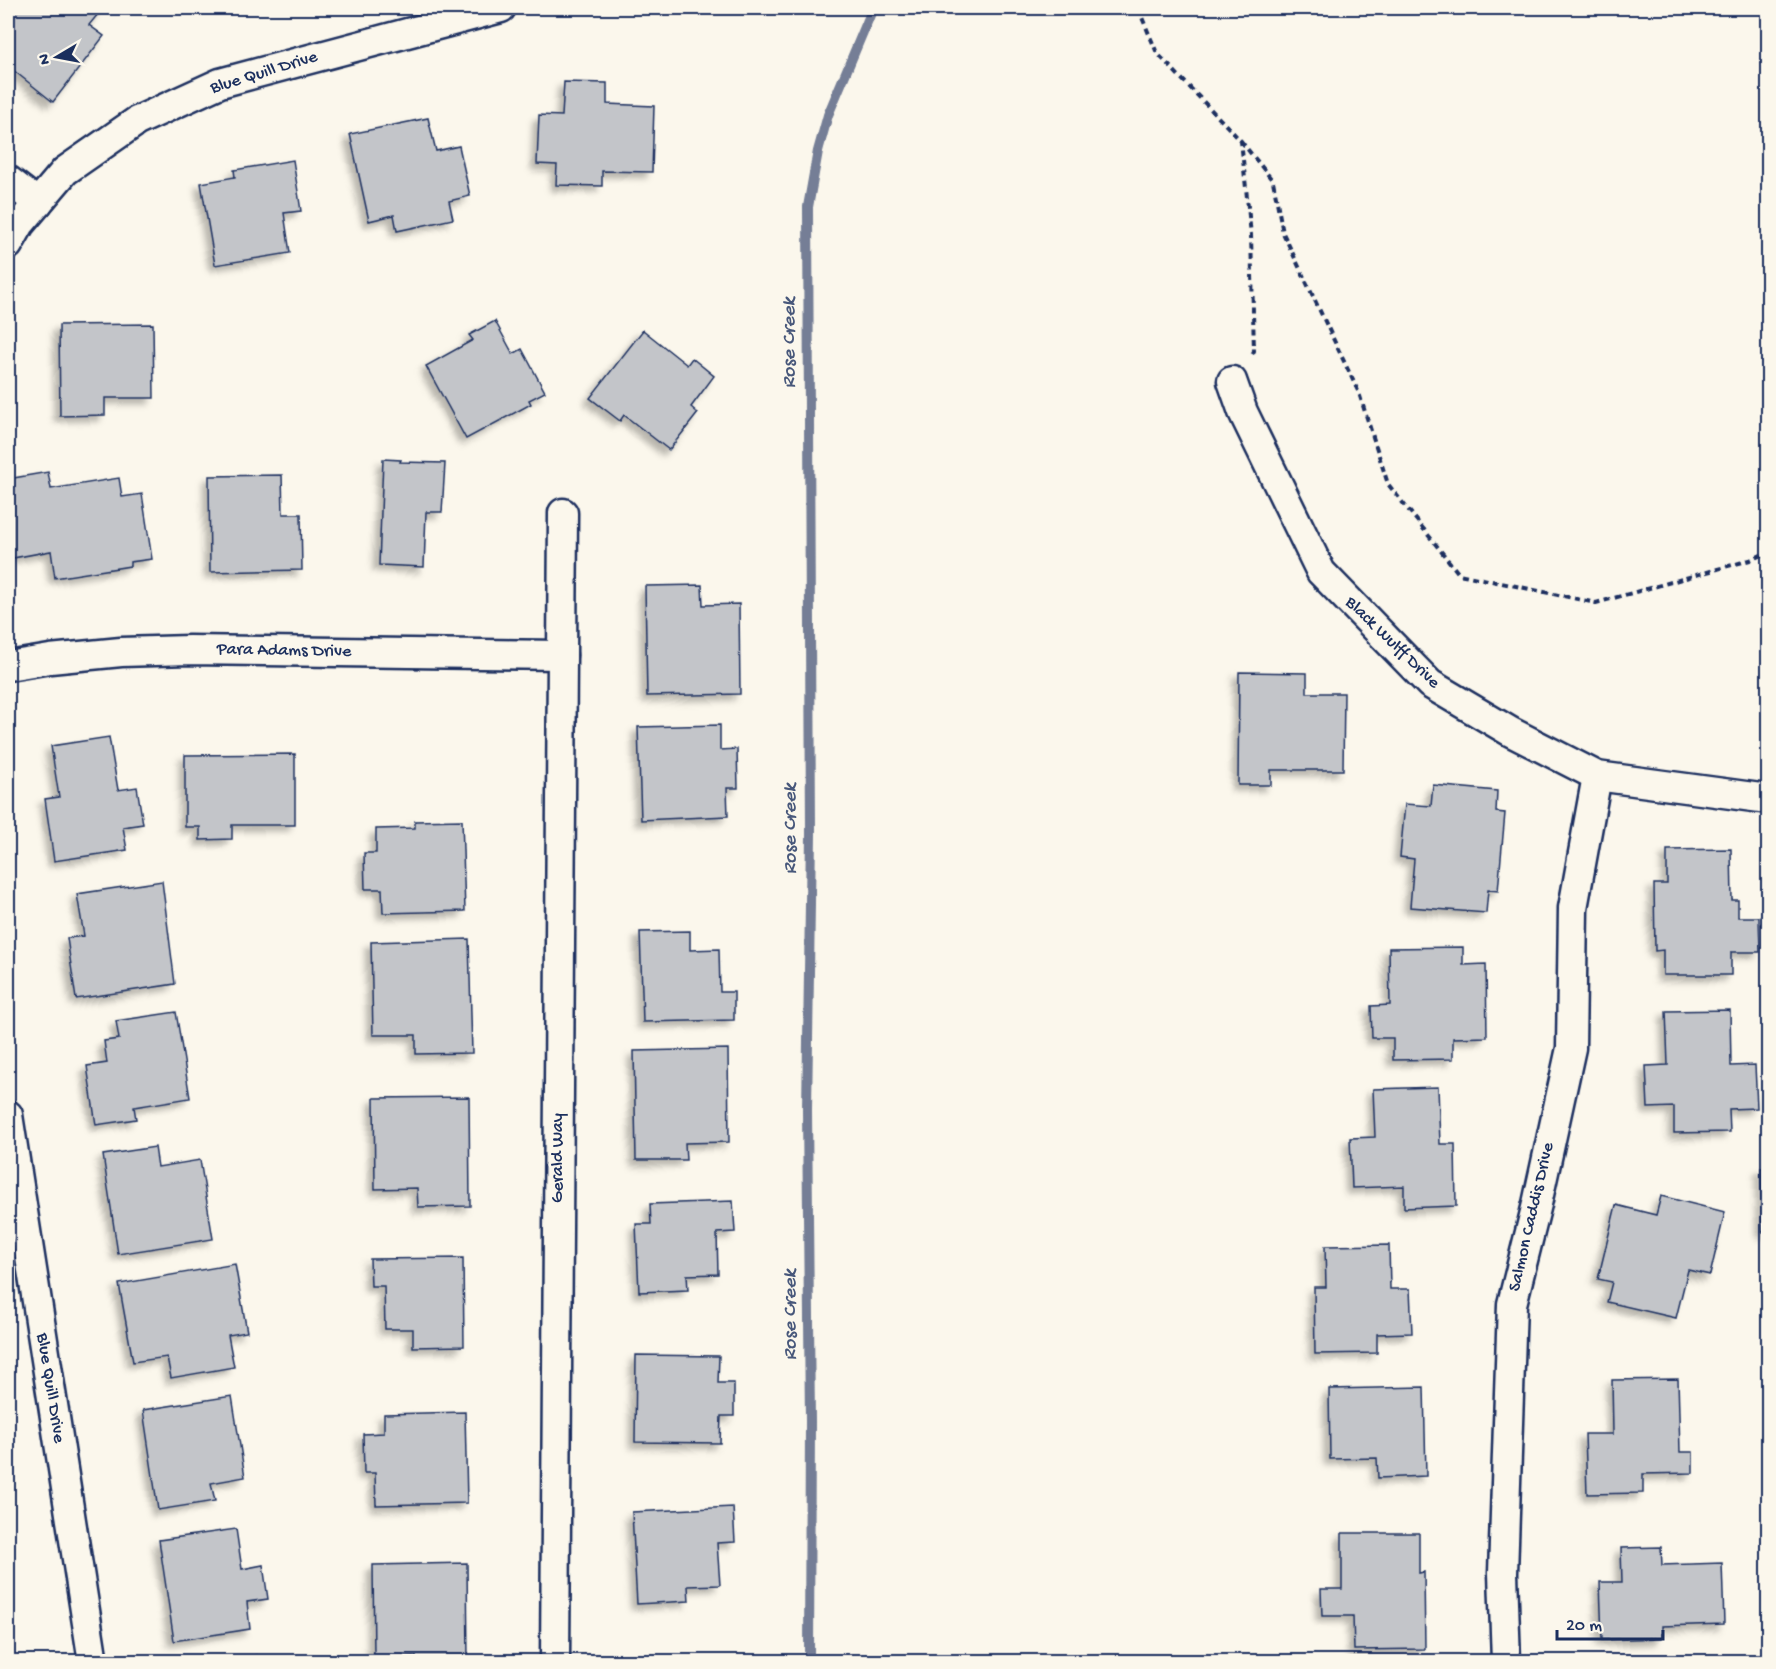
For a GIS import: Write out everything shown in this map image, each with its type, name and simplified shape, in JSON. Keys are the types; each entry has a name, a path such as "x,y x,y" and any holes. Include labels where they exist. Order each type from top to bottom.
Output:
{"street":[{"name":"Blue Quill Drive","path":"8,245 20,224 65,171 137,121 220,83 501,8"},
{"path":"8,180 38,203"},
{"name":"Black Wulff Drive","path":"1232,381 1243,412 1321,572 1430,684 1511,732 1596,776 1768,799"},
{"name":"Gerald Way","path":"555,1662 563,513"},
{"name":"Para Adams Drive","path":"8,666 121,652 189,650 562,655"},
{"name":"Salmon Caddis Drive","path":"1506,1662 1503,1573 1512,1304 1537,1204 1571,1048 1573,908 1596,776"},
{"name":"Blue Quill Drive","path":"8,1115 93,1662"}],"path":[{"path":"1140,8 1157,53 1240,141 1273,181 1283,233 1359,393 1388,484 1459,574 1596,603 1750,560 1768,552"},
{"path":"1232,381 1254,351 1251,236 1240,141"}],"building":[{"path":"8,8 14,12 18,8 103,8 89,25 104,36 53,102 8,66"},
{"path":"564,82 607,83 607,104 654,106 652,172 602,171 602,186 556,185 557,165 537,164 539,115 562,116"},
{"path":"428,118 436,151 459,146 470,196 449,201 453,219 397,231 394,215 369,221 350,134"},
{"path":"293,160 301,211 284,213 290,253 215,265 201,183 235,177 234,170"},
{"path":"495,321 513,354 522,349 545,392 529,400 531,404 466,439 426,366 473,340 469,335"},
{"path":"153,324 154,398 105,398 105,415 60,416 59,325"},
{"path":"643,330 687,365 692,358 714,376 691,407 698,413 669,450 624,415 620,421 590,398"},
{"path":"383,459 401,460 400,462 445,463 442,512 426,512 424,567 379,565"},
{"path":"48,472 51,489 119,478 122,497 142,494 152,559 130,562 130,566 55,578 51,551 13,558 8,521 8,479"},
{"path":"282,475 283,514 301,514 302,570 210,572 209,476"},
{"path":"702,585 703,605 739,604 740,694 647,696 645,586"},
{"path":"1239,672 1307,673 1307,693 1344,693 1343,770 1271,770 1271,785 1238,785"},
{"path":"720,725 720,750 737,749 738,788 727,788 728,816 641,820 638,727"},
{"path":"109,737 118,790 137,787 143,824 123,827 127,850 54,861 45,799 59,797 51,746"},
{"path":"295,754 295,825 232,825 232,839 200,840 200,827 185,827 185,755"},
{"path":"1433,785 1497,791 1496,812 1505,813 1498,891 1488,890 1486,913 1410,907 1414,859 1400,857 1405,804 1431,806"},
{"path":"462,820 465,911 383,913 382,889 365,889 364,853 376,853 376,829 415,828 415,821"},
{"path":"1731,849 1732,900 1738,900 1738,917 1759,917 1760,952 1731,952 1731,975 1663,975 1663,950 1655,951 1654,884 1667,884 1667,850"},
{"path":"162,881 175,984 76,999 67,938 84,936 77,894"},
{"path":"690,931 690,950 719,949 720,992 734,992 734,1020 643,1022 640,932"},
{"path":"469,939 472,1053 416,1054 416,1035 373,1035 371,942"},
{"path":"1463,947 1463,965 1486,964 1487,1037 1453,1038 1453,1059 1393,1060 1393,1038 1372,1038 1371,1006 1390,1005 1389,948"},
{"path":"1730,1010 1731,1066 1755,1065 1757,1108 1729,1109 1730,1132 1674,1133 1674,1107 1648,1108 1646,1066 1668,1065 1666,1011"},
{"path":"176,1012 190,1098 134,1107 136,1119 96,1125 87,1066 107,1063 104,1041 119,1039 116,1021"},
{"path":"728,1049 729,1142 685,1143 686,1160 636,1160 634,1051"},
{"path":"1438,1087 1440,1144 1455,1144 1456,1206 1404,1208 1404,1186 1352,1188 1350,1138 1375,1137 1373,1089"},
{"path":"469,1097 470,1206 418,1207 417,1188 375,1189 374,1098"},
{"path":"155,1147 158,1167 200,1160 213,1239 118,1254 103,1155"},
{"path":"1761,1168 1768,1168 1768,1232 1762,1232"},
{"path":"1661,1196 1725,1212 1710,1275 1688,1270 1676,1318 1607,1302 1612,1282 1598,1279 1616,1205 1656,1215"},
{"path":"733,1201 735,1232 717,1233 718,1274 687,1275 688,1290 639,1292 636,1224 651,1224 650,1204"},
{"path":"1389,1245 1390,1289 1410,1289 1412,1333 1377,1334 1377,1353 1315,1354 1314,1287 1326,1287 1325,1246"},
{"path":"463,1258 464,1346 413,1347 413,1329 385,1329 384,1286 371,1286 370,1259"},
{"path":"235,1264 247,1332 228,1335 234,1367 171,1378 167,1357 133,1362 119,1284"},
{"path":"636,1355 719,1356 718,1383 734,1383 734,1416 721,1416 720,1443 635,1442"},
{"path":"1678,1379 1680,1452 1693,1452 1693,1473 1643,1474 1643,1493 1587,1494 1585,1434 1613,1434 1612,1380"},
{"path":"1424,1387 1426,1476 1378,1478 1377,1458 1330,1459 1329,1389"},
{"path":"232,1396 245,1477 211,1483 215,1501 158,1510 143,1410"},
{"path":"465,1412 467,1503 376,1505 375,1473 364,1473 363,1434 384,1433 384,1414"},
{"path":"733,1507 735,1542 717,1543 720,1585 688,1586 689,1601 637,1604 632,1512"},
{"path":"236,1529 242,1569 263,1565 268,1599 247,1602 250,1629 174,1641 159,1540"},
{"path":"1342,1533 1419,1533 1419,1573 1424,1572 1425,1649 1354,1650 1353,1616 1322,1616 1321,1589 1342,1589"},
{"path":"1661,1547 1662,1565 1722,1563 1724,1624 1662,1626 1662,1638 1602,1640 1600,1582 1622,1582 1621,1548"},
{"path":"467,1563 468,1662 416,1662 416,1656 374,1657 373,1565"},
{"path":"257,1655 258,1662 214,1662"}],"waterway":[{"name":"Rose Creek","path":"809,1662 810,1421 807,1110 811,834 808,207 818,151 828,115 873,8"}]}
